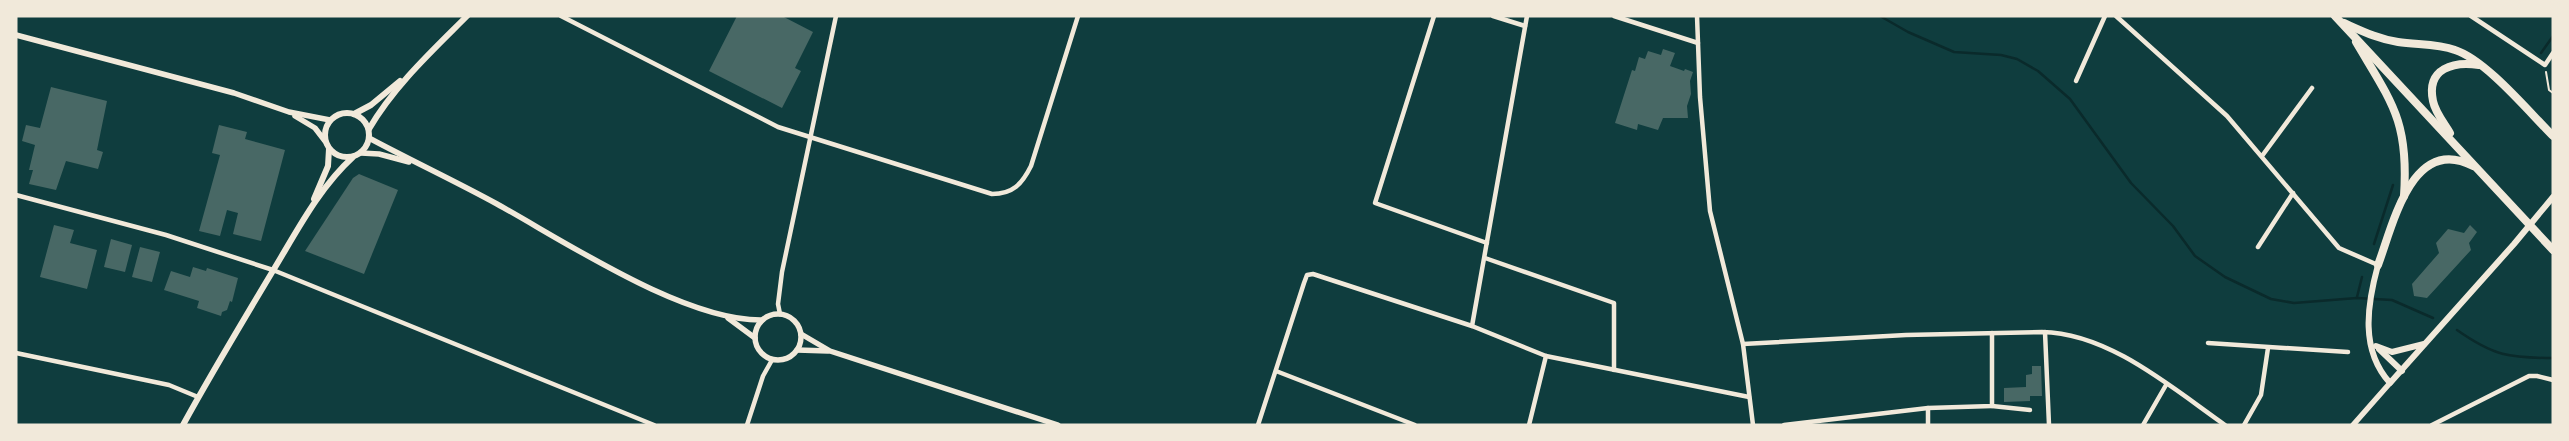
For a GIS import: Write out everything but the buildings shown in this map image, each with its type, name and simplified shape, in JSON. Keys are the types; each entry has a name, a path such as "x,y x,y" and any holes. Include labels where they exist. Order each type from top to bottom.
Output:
{"highway":[{"path":"2337,19 2553,250"},
{"path":"2337,19 2379,38 2454,49 2482,66 2553,136"},
{"path":"2350,31 2398,116 2405,145 2404,196"},
{"path":"2456,145 2433,103 2434,82 2446,67 2455,64 2482,66"},
{"path":"2378,265 2404,196 2416,176 2426,165 2439,160 2464,162 2479,170"}],"main road":[{"path":"183,425 310,210 338,172 353,157 361,153 369,138 369,129 382,108 413,71 467,16"},
{"path":"354,114 371,105 413,71"},
{"path":"310,210 328,166 329,149 325,141 326,128 330,120 341,113 354,114 362,118 369,129"},
{"path":"329,149 340,156 353,157"},
{"path":"2378,265 2372,289 2369,333 2374,360 2390,384 2553,197"},
{"path":"2369,333 2376,346 2402,371"},
{"path":"2376,346 2392,352 2399,352 2426,344"}],"street":[{"path":"561,16 778,127 980,192 1002,194 1020,185 1031,166 1078,16"},
{"path":"780,314 778,302 782,272 836,16"},
{"path":"1434,16 1375,203 1487,243"},
{"path":"1493,16 1525,26"},
{"path":"1472,326 1527,16"},
{"path":"1614,16 1698,43"},
{"path":"1697,16 1710,211 1743,344 1753,425"},
{"path":"2076,81 2105,16"},
{"path":"2116,16 2212,101 2262,156 2339,248 2378,265"},
{"path":"2471,16 2545,65 2553,53"},
{"path":"16,35 226,91 289,112 330,120"},
{"path":"2262,156 2312,88"},
{"path":"289,112 315,128 325,141"},
{"path":"369,138 490,200 632,279 726,317 754,338"},
{"path":"361,153 379,154 416,163"},
{"path":"2258,247 2293,193"},
{"path":"16,195 148,230 273,270 654,425"},
{"path":"1485,258 1614,303 1614,370"},
{"path":"1258,425 1307,275 1313,274 1472,326 1546,356 1749,397"},
{"path":"801,334 797,350 790,357 772,360 763,355 757,348 754,338 756,328 762,320 770,315 780,314 794,320 801,334 830,351 1058,425"},
{"path":"726,317 762,320"},
{"path":"1743,344 2045,332 2096,342 2122,355 2225,425"},
{"path":"2045,332 2049,425"},
{"path":"1992,333 1992,406"},
{"path":"2208,343 2348,352"},
{"path":"2244,425 2260,395 2268,348"},
{"path":"797,350 830,351"},
{"path":"16,353 169,385 198,398"},
{"path":"1529,425 1546,356"},
{"path":"747,425 764,376 772,360"},
{"path":"1276,371 1415,425"},
{"path":"2432,425 2529,376 2553,380"},
{"path":"2353,425 2390,384"},
{"path":"2143,425 2166,385"},
{"path":"1784,425 1928,408 1992,406 2030,410"},
{"path":"1928,408 1928,425"}],"path":[{"path":"2545,65 2550,90 2553,93"}],"waterway":[{"path":"1880,16 1908,32 1954,52 2001,55 2017,59 2038,71 2070,99 2131,183 2173,226 2195,256 2225,277 2271,299 2294,303 2357,298 2392,300 2433,318"},
{"path":"2541,53 2553,36"},
{"path":"2374,244 2393,185"},
{"path":"2357,297 2362,277"},
{"path":"2457,330 2481,345 2502,354 2553,358"}]}
